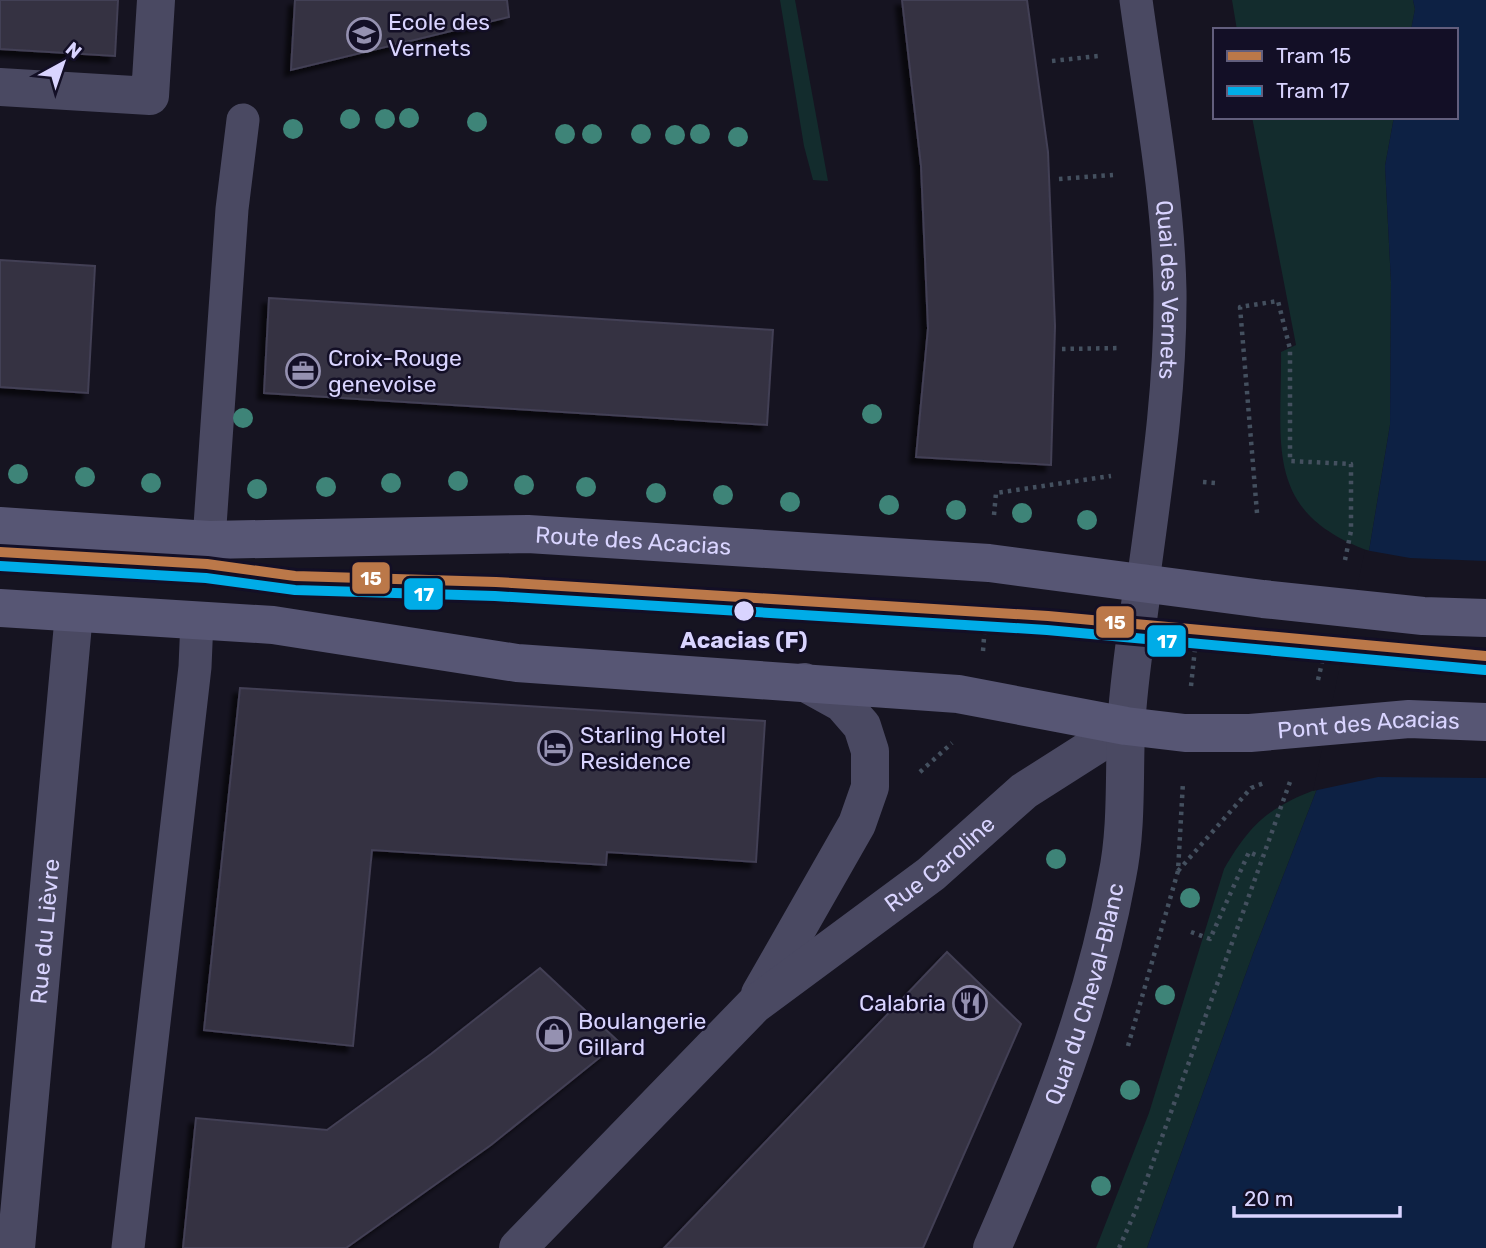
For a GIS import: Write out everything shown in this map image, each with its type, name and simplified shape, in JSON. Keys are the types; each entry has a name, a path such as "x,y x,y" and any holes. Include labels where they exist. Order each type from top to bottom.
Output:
{"main road":[{"name":"Route des Acacias","path":"0,526 209,540 528,534 989,563 1263,599 1423,616 1486,618"},
{"path":"0,608 273,625 517,663 980,697 1126,726 1185,733"},
{"name":"Pont des Acacias","path":"1185,733 1250,733 1409,719 1486,722"}],"street":[{"path":"0,88 150,96 156,0"},
{"path":"1126,726 1143,582"},
{"name":"Rue du Lièvre","path":"16,1248 74,613"},
{"name":"Rue Caroline","path":"754,1005 857,824 870,787 870,751 862,726 842,703 804,682"},
{"name":"Rue Caroline","path":"519,1248 754,1005 931,874 1024,791 1126,726"},
{"name":"Quai du Cheval-Blanc","path":"992,1248 1041,1137 1075,1046 1101,955 1124,829 1126,726"}],"lane":[{"name":"Quai des Vernets","path":"1136,0 1167,228 1170,291 1167,395 1143,582"},
{"path":"209,540 232,209 243,120"},
{"path":"128,1248 195,667 197,620"}],"path":[{"path":"1052,61 1106,55"},
{"path":"1059,179 1113,175"},
{"path":"1257,513 1240,307 1278,301 1290,349 1290,461"},
{"path":"1062,349 1121,348"},
{"path":"993,520 996,493 1121,475"},
{"path":"1185,733 1202,591"},
{"path":"1178,871 1251,789"},
{"path":"1119,1248 1135,1212 1260,857 1248,852 1210,939 1192,932"}],"green space":[{"path":"780,0 795,0 828,181 813,180 804,146"},
{"path":"1232,0 1413,0 1415,9 1411,28 1237,28"},
{"path":"1252,119 1394,119 1385,166 1391,282 1390,425 1369,551 1335,535 1311,517 1295,496 1286,472 1281,446 1281,352 1296,345"},
{"path":"1317,789 1254,951 1147,1248 1096,1248 1149,1113 1224,869 1252,828 1262,819 1286,803"}],"water":[{"path":"1413,0 1486,0 1486,1248 1147,1248 1254,951 1317,789 1369,551 1390,425 1391,282 1385,166 1394,119 1458,119 1458,28 1411,28 1415,9"}],"pier":[{"path":"1365,550 1410,558 1486,561 1486,778 1378,777 1313,791"}],"building":[{"path":"0,0 118,0 115,56 0,49"},
{"name":"Ecole des Vernets","path":"295,0 507,0 509,17 291,70"},
{"path":"902,0 1027,0 1048,152 1055,326 1051,465 916,457 928,328 921,166"},
{"path":"0,260 95,266 88,393 0,387"},
{"path":"269,298 773,330 767,425 264,393"},
{"path":"240,688 765,721 756,862 607,852 606,865 372,850 353,1046 204,1030"},
{"path":"947,952 1021,1024 923,1248 664,1248"},
{"path":"540,968 619,1042 491,1145 346,1248 183,1248 196,1118 327,1130 431,1054"}],"tram line":[{"name":"15","path":"0,552 207,564 295,576 496,582 1048,616 1486,656"},
{"name":"17","path":"0,566 206,578 295,590 495,596 1047,630 1485,670"}],"place":[{"name":"Ecole des Vernets","path":"364,35"},
{"name":"Croix-Rouge genevoise","path":"303,371"},
{"name":"Acacias (F)","path":"744,611"},
{"name":"Starling Hotel Residence","path":"555,748"},
{"name":"Calabria","path":"970,1003"},
{"name":"Boulangerie Gillard","path":"554,1034"}]}
